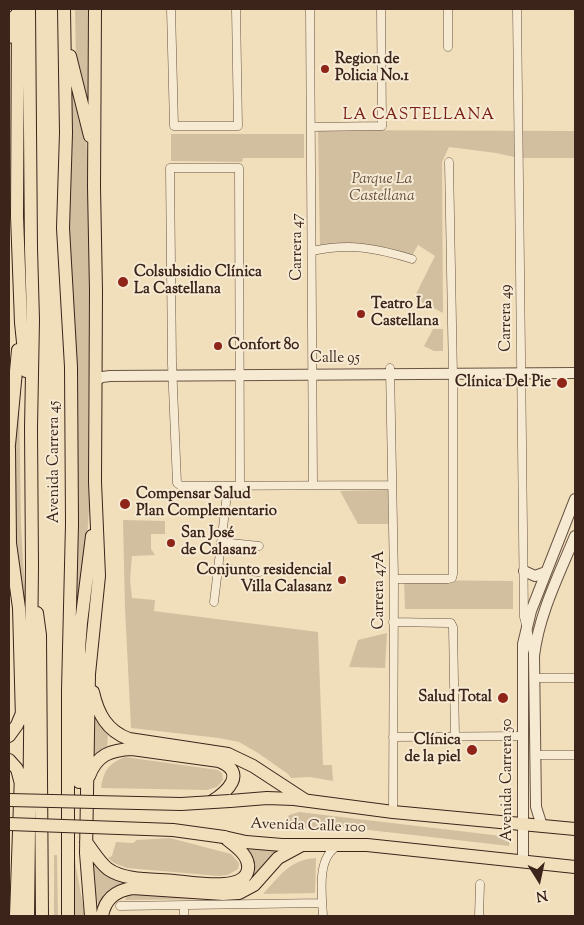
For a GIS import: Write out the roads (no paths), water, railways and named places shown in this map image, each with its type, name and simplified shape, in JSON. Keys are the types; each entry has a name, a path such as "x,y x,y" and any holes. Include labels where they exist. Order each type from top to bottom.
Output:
{"main road":[{"name":"Avenida Carrera 45","path":"9,36 18,9"},
{"name":"Avenida Carrera 45","path":"18,9 17,216 21,323 31,428"},
{"name":"Avenida Carrera 45","path":"28,916 33,320 29,9"},
{"name":"Avenida Carrera 45","path":"64,9 66,133 64,252 71,367 72,496 68,673 68,916"},
{"path":"90,916 86,842 89,674 98,576 95,514 95,9"},
{"path":"64,26 94,153"},
{"path":"16,916 14,826 21,784 22,713 19,615 10,557 9,446 21,323"},
{"path":"90,916 79,870 79,649 88,556 95,514"},
{"name":"Avenida Carrera 45","path":"32,566 40,635 42,916"},
{"path":"89,674 96,705 106,723 119,735 129,739 228,754 253,766 305,800"},
{"path":"9,736 17,725 22,713"},
{"path":"87,781 97,762 106,754 121,749 219,762 225,764 230,770 233,782 229,789 211,802"},
{"path":"9,760 17,769 21,784"},
{"name":"Avenida Calle 100","path":"9,800 181,804 267,798 305,800 393,812 575,829"},
{"path":"9,848 16,840 14,826"},
{"name":"Avenida Calle 100","path":"14,826 173,830 263,843 342,844 575,866"},
{"path":"86,842 101,862 109,869 121,874 141,878 221,885 240,881 246,876 248,869 247,860 241,851 224,838"},
{"path":"102,916 110,897 124,889 223,894 239,893 254,885 278,858 305,845"}],"street":[{"path":"171,9 174,126 238,126 236,9"},
{"name":"Carrera 47","path":"310,9 313,485"},
{"path":"311,127 382,126 381,9"},
{"path":"448,9 448,47"},
{"name":"Carrera 49","path":"517,9 524,617 534,656"},
{"path":"394,579 452,578 453,371 449,162"},
{"path":"240,485 239,168 170,168 172,372 177,483 182,486 392,485"},
{"path":"312,251 331,247 358,247 380,250 412,259"},
{"name":"Calle 95","path":"95,367 110,370 172,372"},
{"name":"Calle 95","path":"96,381 106,376 172,372 453,371 575,367"},
{"name":"Calle 95","path":"521,370 575,373"},
{"name":"Carrera 47A","path":"390,371 394,579 393,812"},
{"path":"214,602 228,486"},
{"name":"Avenida Carrera 50","path":"523,861 522,661 526,629 531,611 575,498"},
{"name":"Avenida Carrera 50","path":"542,826 536,807 534,656 541,618 575,536"},
{"path":"221,542 259,546"},
{"path":"218,568 258,572"},
{"path":"524,571 534,576 541,576 546,572"},
{"path":"394,622 451,623 453,627 455,736"},
{"path":"534,678 575,678"},
{"path":"393,736 522,736"},
{"path":"536,755 575,755"},
{"path":"323,916 323,866 327,854 342,844"},
{"path":"305,845 319,852 323,866"},
{"path":"479,916 480,884"},
{"path":"120,906 322,903"},
{"path":"184,906 184,916"}],"place":[{"name":"Region de Policia No.1","path":"325,69"},
{"name":"Colsubsidio Clínica La Castellana","path":"123,282"},
{"name":"Teatro La Castellana","path":"361,314"},
{"name":"Confort 80","path":"218,346"},
{"name":"Clínica Del Pie","path":"562,383"},
{"name":"Compensar Salud Plan Complementario","path":"125,504"},
{"name":"San José de Calasanz","path":"171,543"},
{"name":"Conjunto residencial Villa Calasanz","path":"342,580"},
{"name":"Salud Total","path":"503,698"},
{"name":"Clínica de la piel","path":"472,750"}],"district":[{"name":"LA CASTELLANA","path":"419,116"}],"park label":[{"name":"Parque La Castellana","path":"382,188"}]}
